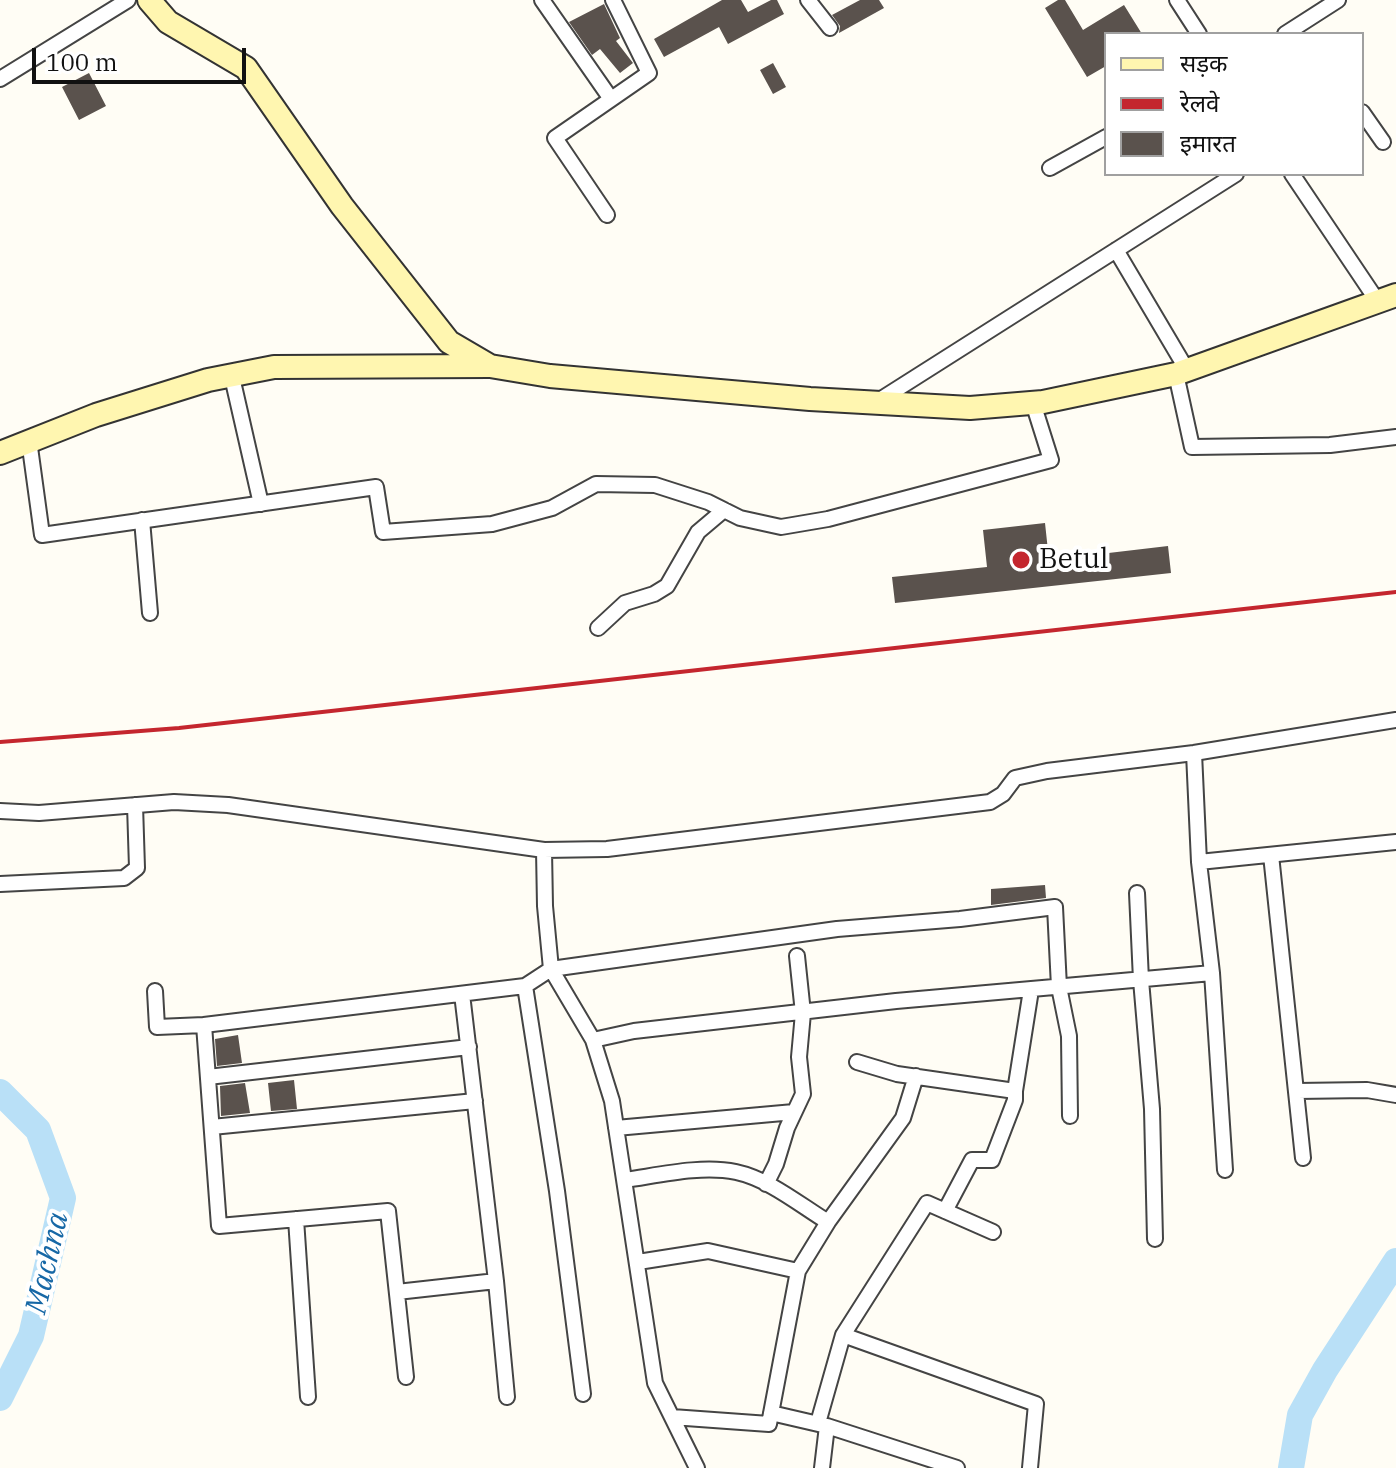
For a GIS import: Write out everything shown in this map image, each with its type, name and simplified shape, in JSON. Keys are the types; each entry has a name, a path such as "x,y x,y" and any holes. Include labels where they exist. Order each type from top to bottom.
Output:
{"main road":[{"path":"149,0 168,22 246,68 342,206 449,342 490,366"},
{"path":"0,453 29,440 208,380 274,367 490,366 550,376 810,399 970,408 1033,403 1182,372 1387,299"}],"street":[{"path":"0,79 128,0"},
{"path":"542,0 611,99"},
{"path":"607,215 555,138 649,73 613,0"},
{"path":"808,0 830,28"},
{"path":"1177,0 1198,32"},
{"path":"1304,29 1329,2"},
{"path":"1364,115 1383,142"},
{"path":"1050,168 1104,138"},
{"path":"875,403 1233,176"},
{"path":"1294,176 1387,299"},
{"path":"1116,250 1182,372 1192,447 1330,445 1396,437"},
{"path":"232,377 261,504"},
{"path":"29,440 42,535 376,487 383,532 492,524 552,508 596,484 655,485 708,502 740,518 781,527 828,519 1051,460 1033,403"},
{"path":"598,628 625,603 654,594 667,586 698,532 724,510"},
{"path":"142,520 150,613"},
{"path":"0,811 39,813 174,802 228,805 544,850 607,849 990,802 1003,794 1015,778 1047,771 1194,753 1396,720"},
{"path":"1194,753 1199,862 1212,973 1225,1170"},
{"path":"0,884 124,878 137,868 135,805"},
{"path":"1199,862 1396,842"},
{"path":"544,850 551,969 593,1040 612,1101 655,1383 697,1468"},
{"path":"1271,855 1303,1158"},
{"path":"1137,893 1152,1109 1155,1239"},
{"path":"155,991 157,1027 204,1025 525,986 551,969 837,929 960,919 1055,907 1059,987 1069,1036 1070,1116"},
{"path":"766,1184 803,1094 799,1057 803,1013 797,956"},
{"path":"593,1040 634,1031 896,1001 1212,973"},
{"path":"525,986 559,1204 583,1394"},
{"path":"945,1211 972,1160 992,1160 1015,1100 1031,990"},
{"path":"462,994 507,1397"},
{"path":"204,1025 219,1226 388,1211 406,1377"},
{"path":"208,1077 469,1047"},
{"path":"857,1062 897,1074 1015,1091"},
{"path":"672,1417 769,1424 798,1271 828,1222 903,1118 916,1076"},
{"path":"1297,1091 1367,1090 1396,1095"},
{"path":"212,1127 475,1101"},
{"path":"616,1128 794,1112"},
{"path":"625,1180 684,1172 736,1172 766,1184 828,1222"},
{"path":"822,1468 823,1424 843,1335 927,1203 993,1232"},
{"path":"296,1219 308,1397"},
{"path":"638,1262 708,1251 798,1271"},
{"path":"397,1292 496,1281"},
{"path":"843,1335 1036,1404 1030,1468"},
{"path":"771,1413 823,1424 957,1468"}],"building":[{"path":"722,0 741,0 748,12 777,0 784,14 728,44 719,27 664,57 654,39"},
{"path":"860,0 879,0 884,8 839,33 840,26 832,15"},
{"path":"1058,0 1065,0 1083,30 1124,5 1141,32 1104,32 1104,67 1087,77 1045,8"},
{"path":"604,4 620,38 616,41 633,63 620,73 600,49 592,55 569,22"},
{"path":"773,63 786,87 773,94 760,70"},
{"path":"89,73 106,106 79,120 62,87"},
{"path":"1045,523 1049,560 1168,546 1171,573 895,603 892,577 987,567 983,530"},
{"path":"1045,885 1046,898 991,905 991,889"},
{"path":"238,1035 242,1063 217,1066 215,1039"},
{"path":"294,1080 297,1109 271,1111 268,1083"},
{"path":"245,1083 250,1113 221,1116 220,1086"}],"waterway":[{"name":"Machna","path":"0,1092 38,1130 63,1198 31,1336 0,1398"},
{"path":"1291,1468 1300,1415 1325,1370 1396,1261"}],"railway":[{"path":"0,742 179,728 1396,592"}],"place":[{"name":"Betul","path":"1021,560"}]}
